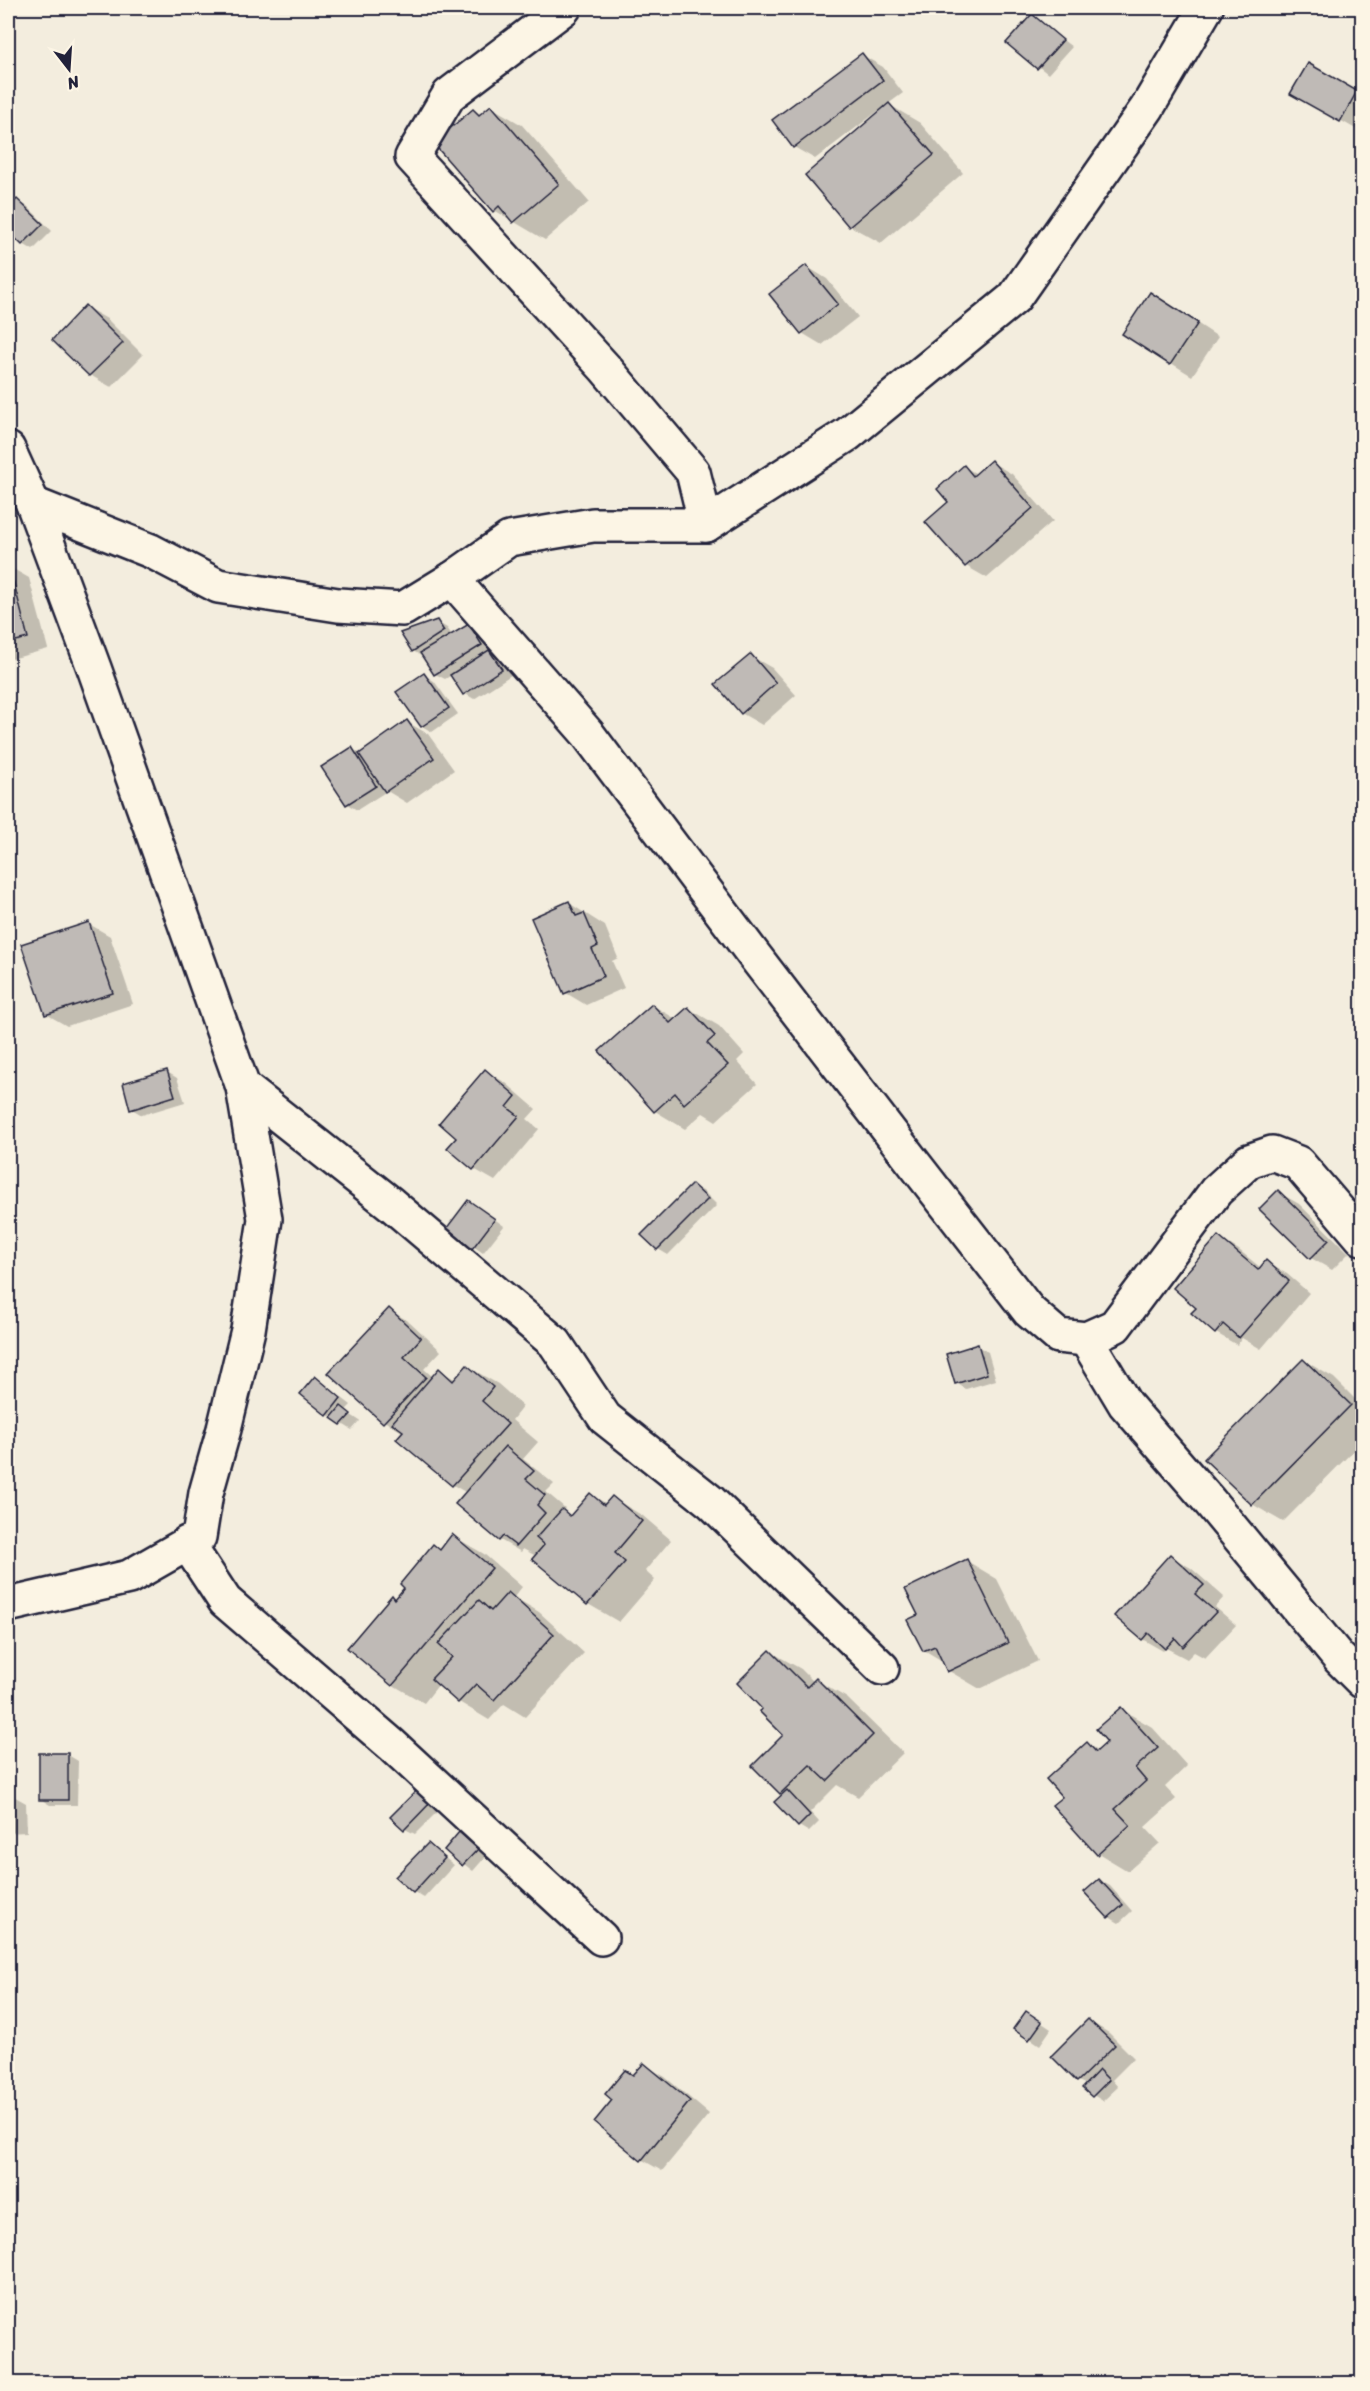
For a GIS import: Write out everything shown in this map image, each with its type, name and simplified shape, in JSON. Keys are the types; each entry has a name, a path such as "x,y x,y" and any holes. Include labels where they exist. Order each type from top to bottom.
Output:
{"street":[{"path":"564,8 449,95 412,157 605,368 693,472 706,525"},
{"path":"33,504 151,551 218,586 338,605 403,609 452,579 509,539 593,525 706,525 848,434 1014,298 1147,108 1206,8"},
{"path":"8,449 33,504 147,812 243,1087 265,1219 248,1330 225,1429 206,1494 199,1537 129,1577 8,1605"},
{"path":"452,579 587,733 753,954 1029,1311 1058,1336 1086,1339 1115,1326 1216,1191 1249,1161 1272,1153 1298,1163 1362,1238"},
{"path":"243,1087 391,1204 555,1342 605,1418 711,1502 882,1668"},
{"path":"1086,1339 1125,1404 1210,1502 1339,1658 1362,1681"},
{"path":"188,1543 225,1601 392,1745 601,1938"}],"building":[{"path":"1032,14 1063,40 1037,69 1006,43"},
{"path":"862,53 883,80 793,148 772,120"},
{"path":"1308,63 1357,91 1340,122 1290,94"},
{"path":"889,103 934,155 849,227 805,175"},
{"path":"491,105 559,184 513,223 499,206 493,212 433,143 473,109 479,115"},
{"path":"17,199 43,224 22,245 8,231 8,208"},
{"path":"806,265 838,304 801,334 769,294"},
{"path":"1150,292 1198,323 1170,365 1122,334"},
{"path":"85,305 123,343 89,376 52,340"},
{"path":"991,460 1033,508 965,567 925,522 948,502 937,489 964,465 973,476"},
{"path":"8,564 28,638 8,643"},
{"path":"437,620 444,631 412,652 400,633"},
{"path":"469,624 482,645 434,675 420,653"},
{"path":"489,650 502,669 463,695 450,675"},
{"path":"751,654 776,683 741,714 715,684"},
{"path":"424,673 449,708 421,727 396,692"},
{"path":"407,720 434,758 385,792 359,754"},
{"path":"352,747 376,786 346,805 321,767"},
{"path":"569,901 576,916 584,913 598,946 592,949 604,976 564,994 531,918"},
{"path":"89,922 113,993 45,1015 21,944"},
{"path":"652,1004 670,1023 688,1007 715,1036 707,1043 728,1065 684,1104 675,1093 654,1112 599,1051"},
{"path":"485,1069 516,1096 507,1107 519,1116 473,1170 447,1148 456,1138 439,1123"},
{"path":"167,1070 175,1096 130,1110 123,1083"},
{"path":"692,1184 708,1199 657,1250 641,1235"},
{"path":"1278,1190 1329,1240 1310,1259 1259,1209"},
{"path":"468,1200 495,1219 472,1249 446,1229"},
{"path":"1218,1236 1258,1270 1266,1260 1289,1281 1239,1338 1223,1324 1215,1334 1191,1313 1196,1308 1173,1288"},
{"path":"389,1308 421,1338 404,1357 426,1377 383,1423 328,1373"},
{"path":"978,1344 987,1374 955,1384 946,1354"},
{"path":"1303,1359 1351,1405 1252,1505 1204,1459"},
{"path":"467,1365 493,1387 482,1401 508,1424 452,1486 396,1439 403,1431 392,1423 439,1368 453,1381"},
{"path":"315,1376 341,1398 327,1416 300,1394"},
{"path":"341,1406 351,1414 341,1425 331,1418"},
{"path":"505,1446 534,1471 526,1479 545,1495 537,1505 545,1513 516,1546 503,1536 499,1541 455,1504"},
{"path":"590,1493 604,1505 612,1496 642,1521 615,1553 625,1562 587,1605 532,1559 544,1545 536,1538 562,1509 570,1516"},
{"path":"452,1534 492,1568 392,1686 347,1648 392,1595 395,1599 404,1588 400,1584 433,1544 440,1550"},
{"path":"1170,1554 1204,1585 1195,1594 1216,1612 1183,1647 1175,1638 1165,1649 1148,1633 1142,1640 1114,1616"},
{"path":"967,1559 1008,1643 947,1672 935,1646 923,1651 907,1620 918,1615 905,1589"},
{"path":"508,1592 554,1634 494,1700 476,1684 458,1703 431,1679 452,1657 438,1644 479,1600 491,1611"},
{"path":"770,1650 807,1687 816,1678 873,1735 827,1781 810,1765 780,1794 752,1766 783,1735 759,1711 762,1709 737,1683"},
{"path":"1121,1707 1158,1748 1135,1768 1146,1781 1115,1809 1130,1825 1097,1855 1052,1805 1062,1797 1046,1779 1087,1742 1096,1752 1107,1742 1096,1729"},
{"path":"39,1753 68,1753 68,1800 39,1800"},
{"path":"419,1788 432,1801 404,1830 390,1817"},
{"path":"787,1790 810,1815 798,1827 774,1802"},
{"path":"459,1832 478,1849 462,1866 444,1850"},
{"path":"428,1843 445,1858 413,1893 395,1877"},
{"path":"1099,1879 1123,1905 1108,1918 1084,1892"},
{"path":"1026,2011 1042,2022 1029,2040 1013,2029"},
{"path":"1088,2019 1115,2045 1077,2082 1051,2056"},
{"path":"644,2063 690,2101 641,2161 594,2122 612,2100 605,2094 625,2070 633,2075"},
{"path":"1099,2070 1109,2080 1092,2097 1082,2088"}]}
